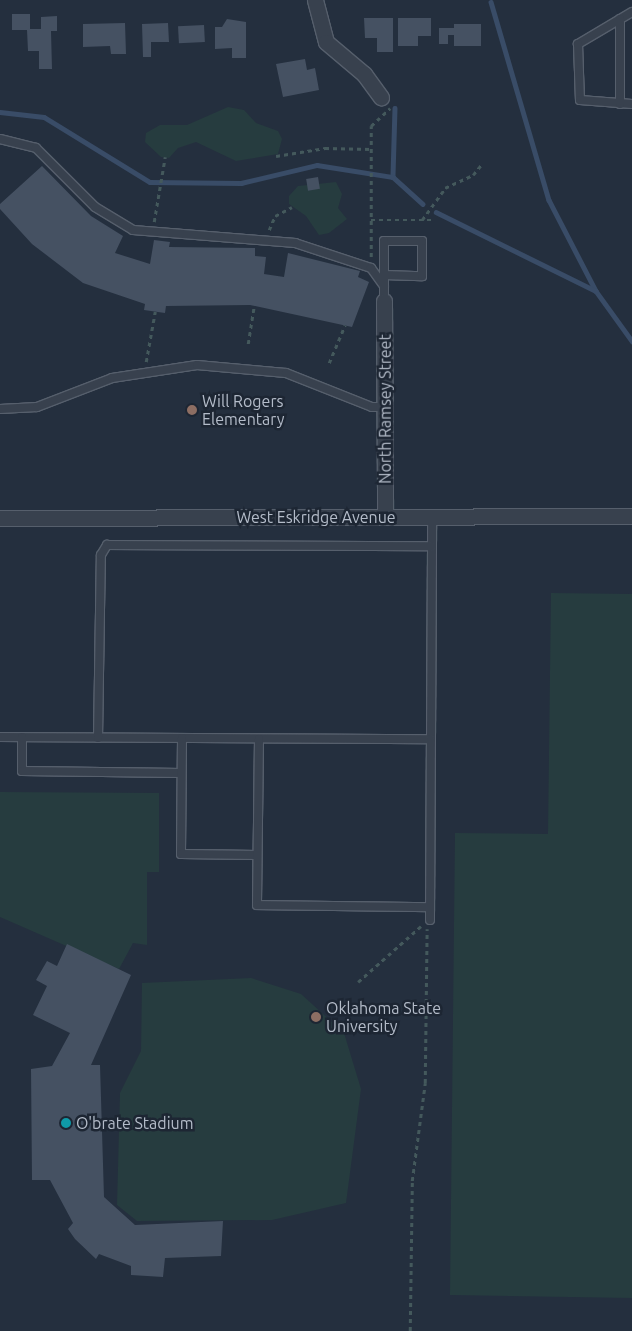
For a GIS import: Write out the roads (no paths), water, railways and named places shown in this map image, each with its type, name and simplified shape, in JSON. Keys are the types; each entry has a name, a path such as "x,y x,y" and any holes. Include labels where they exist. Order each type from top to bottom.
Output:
{"street":[{"path":"315,0 326,42 364,74 386,101"},
{"name":"North Ramsey Street","path":"384,302 386,406 385,516"},
{"name":"West Eskridge Avenue","path":"0,518 632,516"}],"lane":[{"path":"632,12 578,44 580,100 632,104"},
{"path":"620,19 620,104"},
{"path":"0,139 36,148 95,207 133,230 152,234 268,239 326,250 371,268 384,286"},
{"path":"384,275 422,276 422,241 384,241 384,275 384,302"},
{"path":"0,410 37,408 112,378 197,365 242,366 286,373 372,406 386,406"},
{"path":"430,920 432,517"},
{"path":"98,738 101,555 107,545 432,546"},
{"path":"0,737 431,739"},
{"path":"22,737 22,771 182,773"},
{"path":"182,738 181,854 257,855"},
{"path":"259,738 257,905 430,907"}],"waterway":[{"path":"491,2 549,200 596,291 632,341"},
{"path":"395,108 393,177 423,204"},
{"path":"0,112 44,117 150,182 241,183 317,165 393,177"},
{"path":"436,212 596,291"}],"place":[{"name":"Will Rogers Elementary","path":"192,410"},
{"name":"Oklahoma State University","path":"316,1017"},
{"name":"O'brate Stadium","path":"66,1123"}]}
